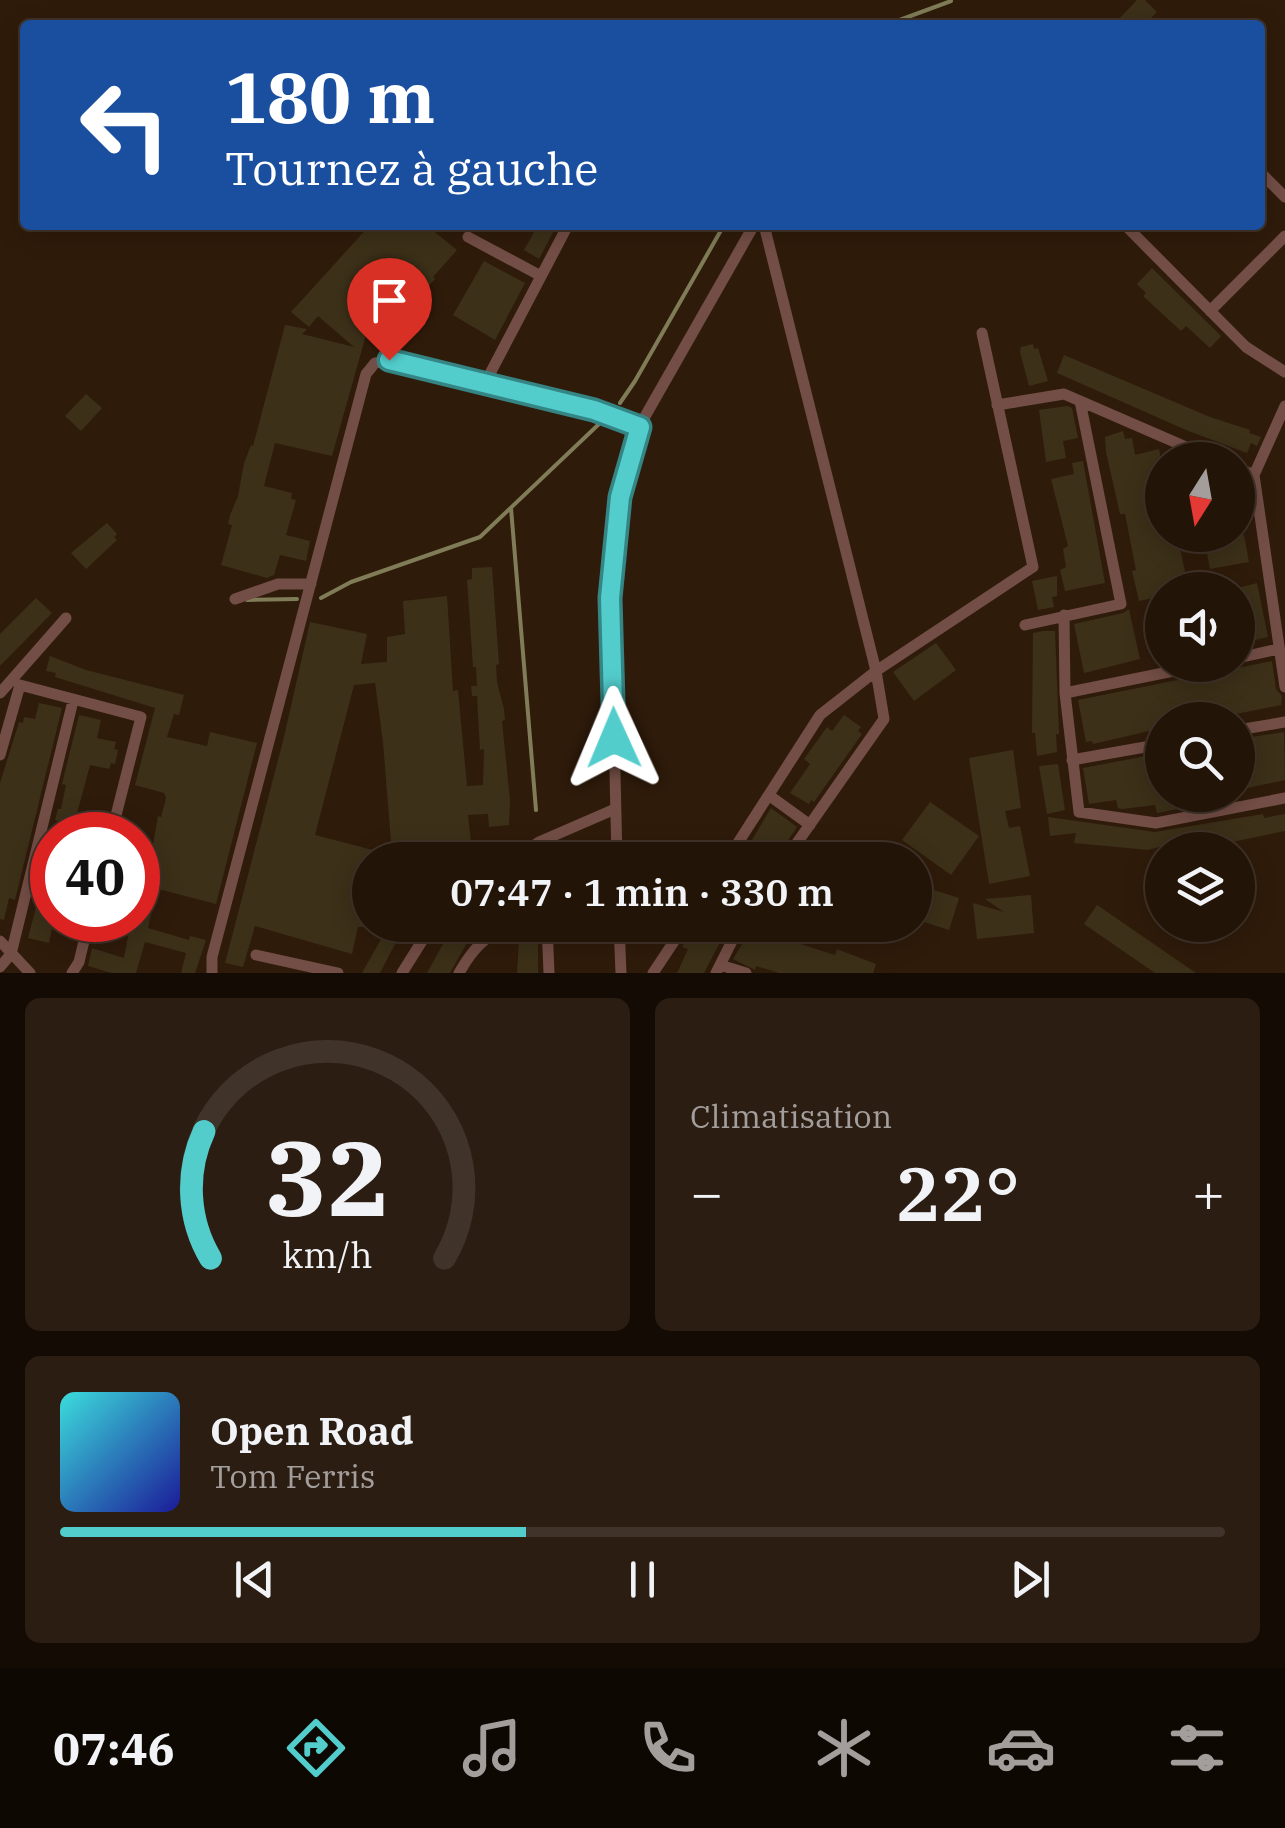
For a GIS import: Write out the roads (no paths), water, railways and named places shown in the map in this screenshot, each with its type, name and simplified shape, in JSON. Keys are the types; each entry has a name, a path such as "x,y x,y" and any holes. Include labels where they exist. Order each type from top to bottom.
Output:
{"street":[{"path":"1265,177 1285,196"},
{"path":"484,385 565,230"},
{"path":"616,842 610,598 620,497 640,427 751,230"},
{"path":"765,230 876,671 884,719 798,842"},
{"path":"1130,230 1246,348 1282,365"},
{"path":"1210,311 1285,236"},
{"path":"468,237 540,276"},
{"path":"739,842 820,715 876,671 1033,567 982,333"},
{"path":"212,973 216,939 366,374 375,363 401,363 594,410 640,427"},
{"path":"998,405 1064,394 1175,442"},
{"path":"1026,625 1121,604 1080,401"},
{"path":"1255,473 1285,406"},
{"path":"1255,482 1285,687"},
{"path":"235,599 278,584 311,584"},
{"path":"1064,615 1066,694 1079,812 1156,822 1285,798"},
{"path":"0,693 66,618"},
{"path":"1255,655 1278,650"},
{"path":"1066,694 1145,677"},
{"path":"0,755 20,686 141,718 117,812"},
{"path":"0,967 11,954 72,701"},
{"path":"1255,727 1285,722"},
{"path":"1072,760 1145,747"},
{"path":"770,796 810,825"},
{"path":"539,842 615,808"},
{"path":"0,941 30,973"},
{"path":"72,973 84,942"},
{"path":"402,973 421,942"},
{"path":"459,973 482,942"},
{"path":"547,942 549,973"},
{"path":"619,942 620,973"},
{"path":"653,973 674,942"},
{"path":"732,942 718,969 746,973"},
{"path":"256,955 338,973"},
{"path":"271,973 275,959"}],"waterway":[{"path":"900,20 951,1"},
{"path":"620,403 721,230"},
{"path":"321,598 351,582 480,537 599,424"},
{"path":"511,508 536,810"},
{"path":"247,600 297,599"}]}
